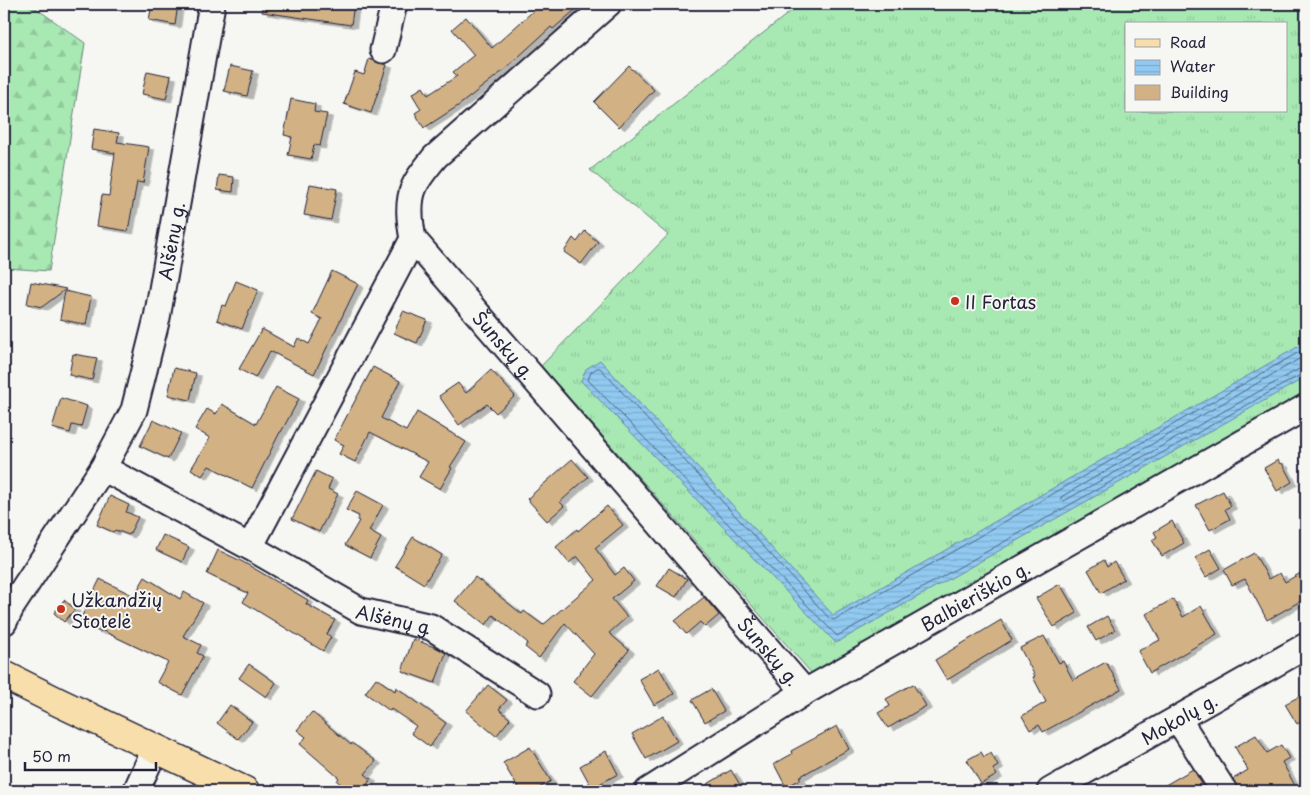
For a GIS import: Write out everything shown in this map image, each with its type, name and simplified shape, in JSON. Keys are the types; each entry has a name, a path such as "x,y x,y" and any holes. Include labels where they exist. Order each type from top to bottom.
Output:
{"main road":[{"path":"4,675 245,791"}],"street":[{"name":"Alšėnų g.","path":"7,609 103,468 134,410 157,318 212,4"},
{"path":"383,50 394,4"},
{"path":"250,547 413,239 410,224 410,207 414,187 434,157 608,4"},
{"name":"Šunskų g.","path":"413,239 805,692"},
{"name":"Balbieriškio g.","path":"648,791 805,692 1306,408"},
{"name":"Alšėnų g.","path":"103,468 250,547 361,610 431,627 537,694"},
{"name":"Mokolų g.","path":"1050,791 1306,646"},
{"path":"1178,719 1224,791"},
{"path":"136,791 155,749"}],"green space":[{"path":"4,4 30,4 85,43 49,271 7,268 4,280"},
{"name":"II Fortas","path":"800,4 1306,4 1306,397 814,676 541,366 668,235 590,170"}],"water":[{"path":"1306,342 1306,377 836,643 581,381 586,369 600,360 833,615"}],"building":[{"path":"152,4 178,4 175,25 149,20"},
{"path":"262,4 354,4 351,25 262,12"},
{"path":"541,4 582,4 553,29 551,27 504,70 458,106 424,128 415,113 421,109 412,94 423,87 428,95 457,76 453,72 474,55 452,29 466,17 492,48"},
{"path":"369,59 387,65 371,113 344,104 355,72 364,75"},
{"path":"230,66 253,71 247,96 224,91"},
{"path":"629,66 654,90 619,127 594,102"},
{"path":"147,71 171,76 166,99 142,94"},
{"path":"291,99 315,104 314,112 327,114 320,146 314,145 311,159 288,155 292,137 284,135"},
{"path":"94,129 119,133 117,142 149,147 143,183 137,182 128,231 97,226 102,195 109,196 115,153 91,149"},
{"path":"219,175 234,177 233,192 217,190"},
{"path":"310,184 337,189 331,220 304,215"},
{"path":"585,231 598,242 581,264 564,252 573,238 577,242"},
{"path":"332,271 358,284 314,374 270,351 255,378 239,369 262,329 294,347 298,338 309,344 322,319 312,314"},
{"path":"236,281 258,290 242,329 217,320 222,305 226,306"},
{"path":"31,282 66,289 42,307 27,304"},
{"path":"65,291 91,297 86,325 60,319"},
{"path":"403,311 427,320 417,343 394,333"},
{"path":"73,354 97,358 92,380 69,375"},
{"path":"373,367 400,381 381,418 406,431 417,412 466,442 450,467 452,468 440,489 419,477 428,462 370,432 355,462 339,454 344,445 334,440"},
{"path":"174,368 196,373 190,400 168,395"},
{"path":"491,370 515,396 496,413 487,404 459,425 439,396 458,383 466,393"},
{"path":"276,387 299,399 252,488 209,466 202,476 191,469 210,438 195,429 207,409 216,414 222,404 256,424"},
{"path":"61,398 87,406 81,427 72,425 70,433 52,428"},
{"path":"153,420 181,433 168,459 140,446"},
{"path":"572,459 588,477 560,502 564,506 547,521 527,499"},
{"path":"1278,460 1280,464 1282,463 1292,482 1277,491 1264,468"},
{"path":"316,471 332,479 328,489 338,494 319,532 292,519"},
{"path":"357,491 383,505 369,531 381,538 370,558 345,545 359,521 357,520 359,516 346,510"},
{"path":"1223,491 1231,506 1225,509 1230,519 1210,530 1196,505"},
{"path":"110,496 129,505 126,512 138,517 129,535 115,530 113,532 97,525"},
{"path":"607,506 623,525 595,548 615,575 624,568 634,581 612,599 627,617 609,633 629,650 592,696 573,681 594,654 565,623 539,658 525,647 528,643 493,615 486,625 455,601 475,577 522,614 524,611 543,625 596,580 577,556 569,563 556,547"},
{"path":"1172,521 1184,543 1162,556 1152,540 1157,537 1154,532"},
{"path":"163,535 189,547 182,562 156,550"},
{"path":"413,537 442,555 424,584 395,566"},
{"path":"1210,549 1221,568 1206,577 1195,558"},
{"path":"218,550 243,562 308,600 306,604 335,620 327,634 331,637 323,651 243,602 248,593 207,574"},
{"path":"1254,553 1269,579 1280,573 1285,582 1306,570 1306,598 1267,620 1245,579 1232,585 1224,570"},
{"path":"1104,560 1107,567 1114,562 1124,579 1101,593 1088,570"},
{"path":"669,568 687,579 676,597 657,586"},
{"path":"145,577 180,599 184,592 203,603 183,636 201,645 197,653 203,656 182,695 157,682 168,662 101,630 100,632 79,622 100,579 134,596"},
{"path":"1060,584 1077,613 1054,627 1036,598"},
{"path":"704,597 719,615 705,627 700,622 686,634 675,621"},
{"path":"1173,599 1183,617 1201,606 1217,634 1150,673 1138,651 1160,640 1146,614"},
{"path":"64,600 75,609 64,622 54,613"},
{"path":"1107,616 1115,630 1096,641 1088,627"},
{"path":"1001,620 1012,640 947,680 935,660"},
{"path":"1044,636 1059,663 1063,661 1073,680 1106,662 1121,689 1043,732 1039,725 1030,730 1022,716 1046,702 1020,648"},
{"path":"413,639 446,653 435,683 402,671"},
{"path":"249,664 276,683 266,697 239,678"},
{"path":"659,668 674,694 654,705 639,679"},
{"path":"376,678 395,691 396,687 446,723 430,747 411,733 416,726 391,709 390,711 365,693"},
{"path":"913,684 926,706 888,728 878,713 890,706 886,699"},
{"path":"488,685 507,700 499,709 510,719 496,736 466,711"},
{"path":"711,689 724,711 705,722 692,700"},
{"path":"1306,693 1306,719 1297,724 1285,704"},
{"path":"230,705 252,722 238,739 217,723"},
{"path":"312,712 351,745 352,743 376,761 365,774 371,779 362,791 350,791 337,781 339,778 300,744 306,737 297,730"},
{"path":"663,716 677,741 646,759 632,734"},
{"path":"837,726 849,749 799,777 801,779 786,787 774,764 792,754 791,751"},
{"path":"1256,735 1267,753 1281,745 1289,758 1282,762 1298,791 1238,791 1233,779 1248,770 1235,747"},
{"path":"530,747 551,781 534,791 520,791 503,763"},
{"path":"606,751 618,774 592,788 580,766"},
{"path":"981,752 984,757 991,753 998,766 993,769 997,775 981,784 967,760"},
{"path":"1193,769 1206,791 1155,791"},
{"path":"731,770 744,791 696,791"}],"place":[{"name":"II Fortas","path":"955,301"},
{"name":"Užkandžių Stotelė","path":"61,609"}]}
